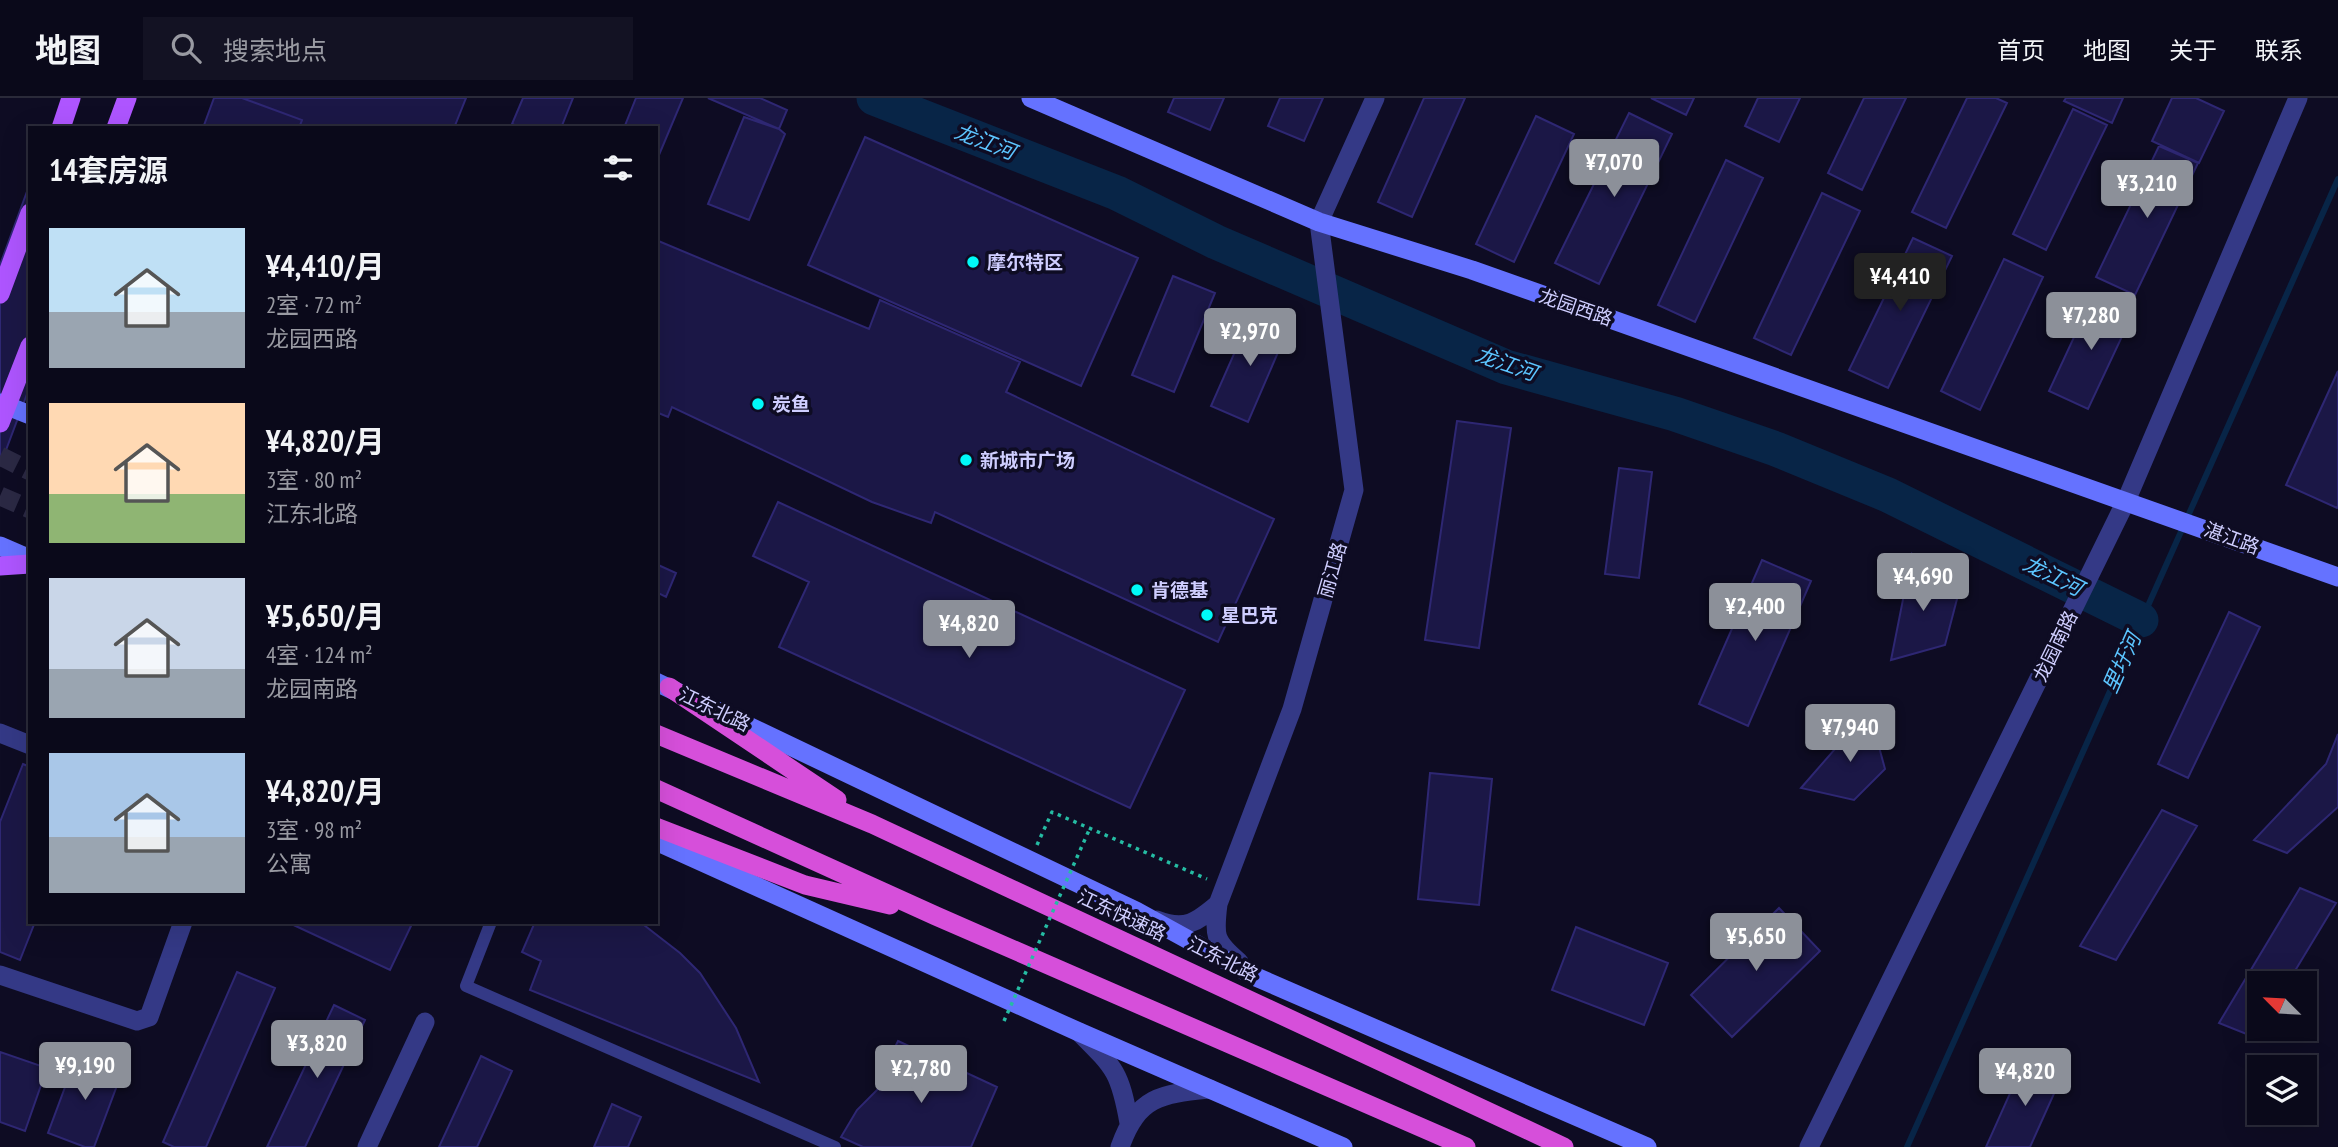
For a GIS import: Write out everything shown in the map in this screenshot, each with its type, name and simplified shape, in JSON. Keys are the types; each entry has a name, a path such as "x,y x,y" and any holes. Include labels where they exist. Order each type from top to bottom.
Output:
{"highway":[{"path":"663,685 872,824"},
{"name":"江东快速路","path":"658,735 872,824 1564,1147"},
{"path":"658,790 936,916 1466,1147"},
{"path":"658,828 805,885 936,916"}],"main road":[{"path":"62,126 71,98"},
{"path":"117,126 127,98"},
{"name":"龙园西路","path":"1031,98 1319,222 1472,270 2126,500"},
{"path":"0,294 6,269 28,217"},
{"path":"28,351 2,411 28,415"},
{"name":"湛江路","path":"2126,500 2338,577"},
{"path":"0,546 28,558"},
{"path":"0,566 28,564"},
{"name":"江东北路","path":"663,685 1136,911 1256,977 1647,1147"},
{"path":"658,842 1079,1032 1343,1147"}],"street":[{"path":"1319,222 1376,98"},
{"name":"龙园南路","path":"1809,1147 2126,500 2298,98"},
{"name":"丽江路","path":"1256,977 1221,947 1215,927 1222,895 1292,709 1354,490 1319,222"},
{"path":"0,733 28,744"},
{"path":"1136,911 1173,926 1196,922 1222,895"},
{"path":"0,975 136,1021 149,1017 182,924"},
{"path":"367,1147 425,1021"},
{"path":"1079,1032 1113,1067 1123,1087 1129,1123"},
{"path":"1120,1147 1129,1123 1146,1104 1171,1093 1210,1089"}],"lane":[{"path":"490,924 466,986 835,1147"}],"path":[{"path":"1030,860 1052,812 1090,828 1222,895"},
{"path":"1004,1021 1090,828"}],"building":[{"path":"214,98 242,98 302,120 300,126 204,126"},
{"path":"242,98 466,98 455,126 300,126 302,120"},
{"path":"523,98 573,98 562,126 512,124"},
{"path":"636,98 683,98 658,157 658,126 625,126"},
{"path":"708,98 760,98 787,110 779,129"},
{"path":"1174,98 1224,98 1210,130 1168,112"},
{"path":"1280,98 1323,98 1304,141 1268,126"},
{"path":"1424,98 1465,98 1412,217 1378,202"},
{"path":"1651,98 1694,98 1686,115"},
{"path":"1758,98 1800,98 1779,142 1745,126"},
{"path":"1864,98 1906,98 1862,190 1828,173"},
{"path":"1967,98 1996,98 2007,103 1946,228 1912,212"},
{"path":"2066,98 2123,98 2112,123 2064,101"},
{"path":"2172,98 2196,98 2224,111 2199,163 2152,141"},
{"path":"2073,109 2107,125 2046,250 2013,234"},
{"path":"1629,113 1672,134 1599,284 1555,263"},
{"path":"1536,116 1574,134 1514,262 1476,244"},
{"path":"744,117 779,129 785,134 749,220 708,204"},
{"name":"摩尔特区","path":"865,137 1138,258 1081,386 808,265"},
{"path":"2159,146 2198,163 2135,295 2096,277"},
{"path":"1726,160 1763,178 1695,322 1658,305"},
{"path":"28,189 28,391 0,466 0,265"},
{"path":"1822,193 1860,211 1791,355 1754,338"},
{"path":"1913,238 1952,256 1888,388 1849,370"},
{"name":"新城市广场","path":"658,241 869,329 880,300 1020,362 1006,392 1274,519 1218,642 935,512 931,523 872,502 672,407 668,417 658,413"},
{"path":"2004,259 2043,277 1980,410 1941,391"},
{"path":"1173,276 1215,293 1174,392 1132,375"},
{"path":"2094,294 2133,313 2088,409 2049,391"},
{"path":"1252,313 1288,329 1248,422 1211,406"},
{"path":"2338,371 2338,506 2337,508 2286,485"},
{"path":"1457,421 1511,428 1479,648 1425,640"},
{"path":"1619,468 1652,472 1639,578 1605,574"},
{"path":"778,502 1185,690 1130,808 779,647 809,582 753,556"},
{"path":"1912,554 1957,599 1945,645 1891,660"},
{"path":"1762,560 1811,581 1748,726 1699,704"},
{"path":"658,565 676,573 666,597 658,593"},
{"path":"2229,612 2260,627 2188,778 2158,764"},
{"path":"1869,710 1885,769 1854,800 1801,788"},
{"path":"2338,734 2338,807 2287,853 2254,840 2326,764"},
{"path":"23,764 28,766 28,924 34,924 20,960 0,952 0,822"},
{"path":"1430,773 1492,779 1479,905 1418,899"},
{"path":"2162,810 2197,826 2116,960 2080,946"},
{"path":"2300,888 2336,903 2295,971 2250,971"},
{"path":"1779,908 1820,951 1732,1037 1691,995"},
{"path":"291,924 407,924 411,926 390,970"},
{"path":"534,924 643,924 680,953 700,973 736,1028 759,1082 530,990 541,961 522,952"},
{"path":"1576,927 1668,963 1644,1025 1552,990"},
{"path":"237,972 275,988 206,1147 174,1147 163,1142"},
{"path":"2247,976 2247,1034 2219,1023"},
{"path":"334,1005 365,1020 305,1147 267,1147"},
{"path":"898,1041 997,1087 971,1147 863,1147 841,1137 857,1110 884,1083 886,1078 881,1075"},
{"path":"0,1052 47,1068 25,1131 0,1122"},
{"path":"77,1055 122,1072 94,1147 85,1147 48,1133"},
{"path":"481,1056 512,1071 477,1147 439,1147"},
{"path":"2024,1062 2061,1078 2030,1147 1986,1147"},
{"path":"612,1104 641,1117 628,1147 594,1147"}],"waterway":[{"name":"龙江河","path":"874,98 1117,193 1216,242 1506,367 1675,414 1776,449 1888,495 2141,620"},
{"name":"里圩河","path":"1907,1147 2338,179"}],"tunnel":[{"path":"0,456 28,470"},
{"path":"0,496 28,508"}],"place":[{"name":"摩尔特区","path":"973,262"},
{"name":"炭鱼","path":"758,404"},
{"name":"新城市广场","path":"966,460"},
{"name":"肯德基","path":"1137,590"},
{"name":"星巴克","path":"1207,615"}]}
